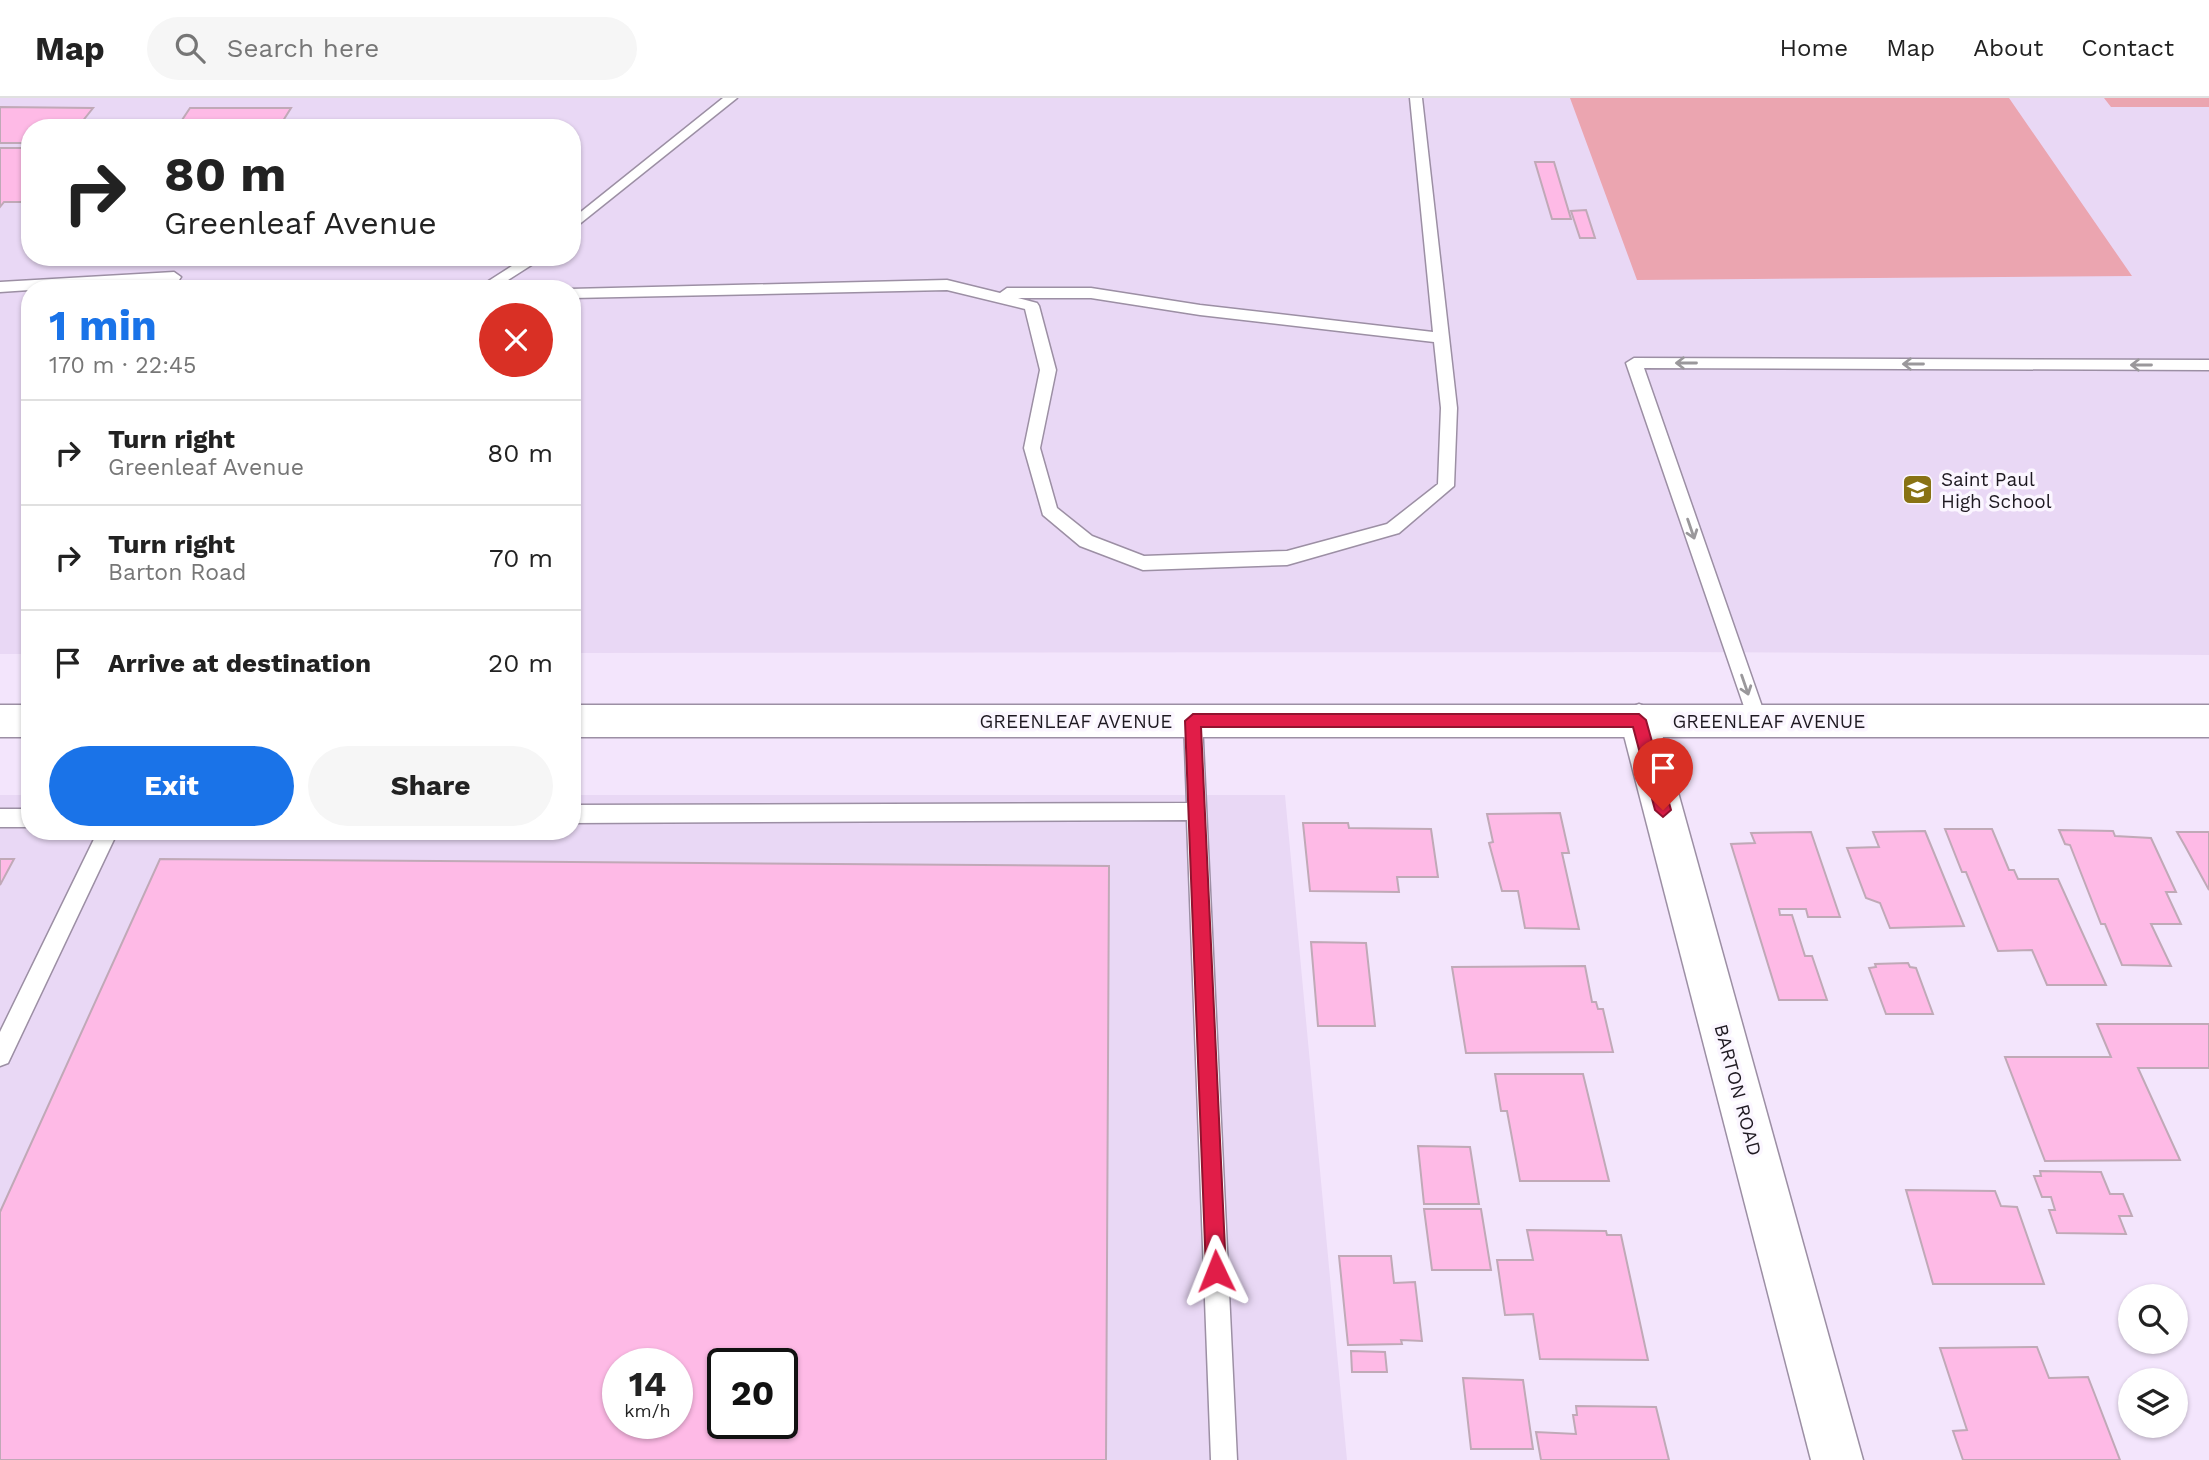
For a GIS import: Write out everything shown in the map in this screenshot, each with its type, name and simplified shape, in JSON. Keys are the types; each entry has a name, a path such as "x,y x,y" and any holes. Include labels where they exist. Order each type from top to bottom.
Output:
{"main road":[{"name":"BARTON ROAD","path":"1639,720 1837,1460"},
{"path":"0,721 21,721"},
{"name":"GREENLEAF AVENUE","path":"581,721 2209,721"}],"lane":[{"path":"581,219 731,98"},
{"path":"581,293 947,285 1032,306 1048,370 1032,448 1049,511 1086,541 1143,563 1287,558 1393,529 1446,486 1449,408 1416,98"},
{"path":"498,280 522,266"},
{"path":"116,280 174,276"},
{"path":"0,288 21,287"},
{"path":"978,293 1091,293 1200,310 1443,338"},
{"path":"1758,721 1634,363 2209,365"},
{"path":"1193,721 1224,1460"},
{"path":"581,814 1197,811"},
{"path":"0,818 21,818"},
{"path":"0,1055 104,840"}],"shaded area":[{"path":"0,98 2209,98 2209,655 1676,652 581,653 581,280 21,280 21,654 0,654"},
{"path":"1570,98 2009,98 2132,276 1637,280"},
{"path":"2104,98 2209,98 2209,107 2111,107"},
{"path":"0,795 21,795 21,840 581,840 581,795 1285,795 1347,1460 0,1460"}],"building":[{"path":"0,107 93,108 84,119 21,119 21,143 0,143"},
{"path":"190,108 291,108 284,119 183,119"},
{"path":"0,148 21,148 21,202 4,202 0,207"},
{"path":"1535,162 1554,162 1571,219 1552,219"},
{"path":"1586,210 1595,238 1580,238 1571,211"},
{"path":"1560,813 1569,853 1562,853 1579,929 1525,928 1518,891 1502,891 1489,843 1493,842 1487,814"},
{"path":"1303,823 1348,823 1349,828 1431,829 1438,877 1397,877 1399,892 1310,891"},
{"path":"1945,829 1992,829 2009,870 2014,870 2018,879 2058,879 2106,985 2047,985 2032,950 1998,951 1966,872 1962,872"},
{"path":"2059,830 2113,831 2115,836 2151,838 2176,892 2166,892 2181,924 2151,924 2171,966 2122,965 2105,924 2101,924 2070,845 2065,844"},
{"path":"1925,831 1964,926 1890,928 1880,903 1866,898 1847,848 1879,847 1873,832"},
{"path":"1811,832 1840,917 1808,917 1806,909 1779,909 1780,915 1792,915 1805,956 1812,956 1827,1000 1779,1000 1731,844 1755,843 1751,833"},
{"path":"2177,832 2209,832 2209,890 2185,846"},
{"path":"0,859 14,859 0,885"},
{"path":"160,859 1109,866 1106,1460 0,1460 0,1212"},
{"path":"1311,942 1366,943 1375,1026 1318,1026"},
{"path":"1908,963 1910,967 1916,968 1933,1014 1886,1014 1869,968 1876,967 1875,964"},
{"path":"1585,966 1592,1002 1596,1002 1598,1009 1603,1009 1613,1052 1466,1053 1452,967"},
{"path":"2097,1024 2209,1024 2209,1068 2138,1068 2180,1160 2045,1161 2005,1057 2111,1057"},
{"path":"1495,1074 1583,1074 1609,1181 1520,1181 1507,1111 1501,1111"},
{"path":"1418,1146 1470,1147 1479,1204 1424,1204"},
{"path":"2040,1171 2101,1172 2110,1194 2123,1194 2132,1216 2119,1216 2126,1234 2057,1233 2049,1210 2055,1210 2051,1197 2042,1197 2034,1176 2041,1176"},
{"path":"1906,1190 1995,1191 2001,1206 2017,1207 2044,1284 1933,1284"},
{"path":"1424,1209 1481,1209 1491,1270 1432,1270"},
{"path":"1527,1230 1606,1231 1607,1235 1621,1235 1648,1360 1540,1359 1533,1314 1505,1315 1497,1260 1533,1260"},
{"path":"1339,1256 1391,1256 1394,1283 1415,1282 1422,1341 1401,1340 1402,1344 1348,1345"},
{"path":"2037,1347 2049,1378 2088,1377 2120,1460 1963,1460 1953,1431 1967,1430 1940,1348"},
{"path":"1351,1351 1385,1352 1387,1372 1352,1372"},
{"path":"1463,1378 1523,1380 1533,1449 1471,1449"},
{"path":"1576,1406 1656,1407 1669,1460 1541,1460 1536,1432 1576,1434 1573,1415 1577,1415"}],"place":[{"name":"Saint Paul High School","path":"1918,490"}],"route":[{"path":"1216,1271 1193,721 1639,720 1663,810"}]}
